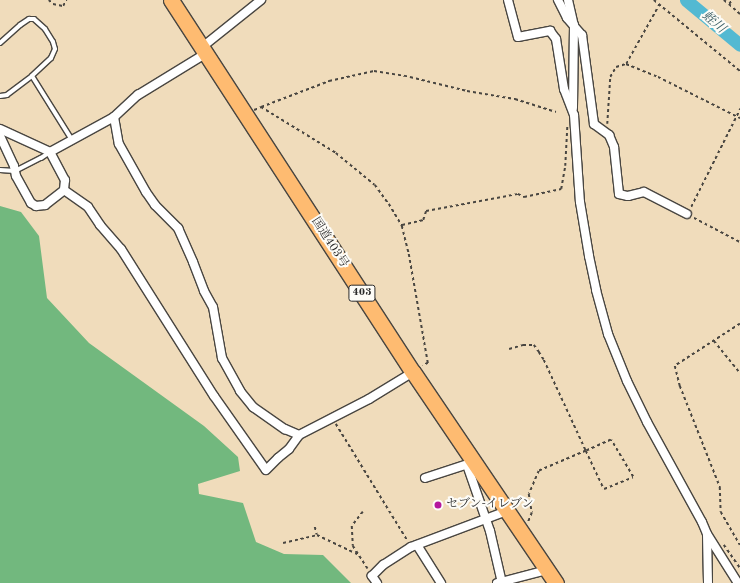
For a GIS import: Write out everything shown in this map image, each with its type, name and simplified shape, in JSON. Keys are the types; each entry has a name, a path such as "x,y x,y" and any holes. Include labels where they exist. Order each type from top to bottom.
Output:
{"highway":[{"name":"国道403号","path":"171,0 413,372 470,463 507,511 556,583"}],"street":[{"path":"50,152 114,117 138,95 203,51 261,0"},
{"path":"508,0 518,37 550,31 556,39 564,89 574,113"},
{"path":"558,0 567,18 582,35 594,124 609,135 614,147 619,194 628,196 644,192 687,214"},
{"path":"568,0 574,25 574,113 580,202 596,290 608,334 634,395 707,534 738,583"},
{"path":"114,117 119,144 146,192 155,205 178,228 181,234 204,291 213,307 222,358 240,391 253,407 285,429 300,435"},
{"path":"0,129 50,152 65,180 64,190 45,205 36,206 31,203 0,136"},
{"path":"64,190 88,206 100,225 121,249 214,396 266,470 290,449 300,435 369,399 413,372"},
{"path":"426,478 470,463 486,519 500,582 547,570"},
{"path":"377,583 372,576 383,565 414,546 507,511"},
{"path":"707,534 708,583"},
{"path":"414,546 441,583"}],"lane":[{"path":"0,43 29,19 34,19 45,29 53,42 55,49 51,58 32,76 7,95 0,96"},
{"path":"32,76 72,140"},
{"path":"0,170 15,170 41,158 50,152"}],"path":[{"path":"49,0 52,4 63,6 66,0"},
{"path":"654,0 740,71"},
{"path":"724,0 740,14"},
{"path":"729,4 732,0"},
{"path":"626,64 659,5"},
{"path":"599,129 606,126 609,120 608,93 610,77 616,67 626,64 658,77 740,118"},
{"path":"245,114 329,81 374,71 410,77 467,91 515,99 556,112"},
{"path":"261,107 336,153 375,185 389,204 402,226 409,254 428,363 413,372"},
{"path":"740,109 687,214 740,242"},
{"path":"402,226 424,220 426,211 518,194 524,197 561,190 565,166 566,128 574,113"},
{"path":"740,324 675,366 680,386 720,487 721,512 740,546"},
{"path":"714,341 740,373"},
{"path":"509,349 523,345 534,345 539,352 586,451 604,489 633,477 611,440 586,451 539,471 529,494 532,513 522,533"},
{"path":"332,417 414,546"},
{"path":"363,512 352,526 353,546 372,576"},
{"path":"315,527 317,535"},
{"path":"283,543 317,535 359,555"}],"green space":[{"path":"0,206 21,212 39,236 47,298 89,343 204,426 238,457 240,471 198,484 199,494 243,503 256,542 284,554 323,555 351,583 0,583"}],"waterway":[{"name":"蛭川","path":"686,0 740,45"}],"place":[{"name":"セブン-イレブン","path":"438,505"}]}
